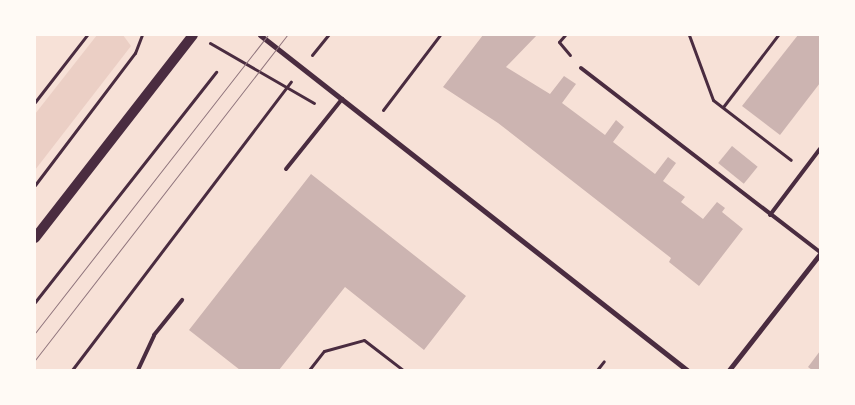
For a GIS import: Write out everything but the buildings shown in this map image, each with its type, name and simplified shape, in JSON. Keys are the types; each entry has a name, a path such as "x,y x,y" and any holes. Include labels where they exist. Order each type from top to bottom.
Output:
{"main road":[{"path":"35,238 193,35"}],"street":[{"path":"260,35 687,370"},
{"path":"729,370 820,253"}],"lane":[{"path":"582,68 820,253"},
{"path":"286,169 342,99"},
{"path":"770,215 820,149"},
{"path":"138,370 154,335 182,300"}],"path":[{"path":"35,102 87,35"},
{"path":"35,185 135,53 142,35"},
{"path":"373,124 440,35"},
{"path":"565,35 559,42 582,68"},
{"path":"689,35 713,100 804,170"},
{"path":"722,107 778,35"},
{"path":"72,370 289,85 204,40"},
{"path":"35,302 216,72"},
{"path":"309,370 324,351 364,340 402,370"},
{"path":"597,370 604,361"}],"shaded area":[{"path":"97,35 123,35 131,46 35,170 35,114"}],"tram line":[{"path":"35,333 268,35"},
{"path":"35,360 287,35"}]}
